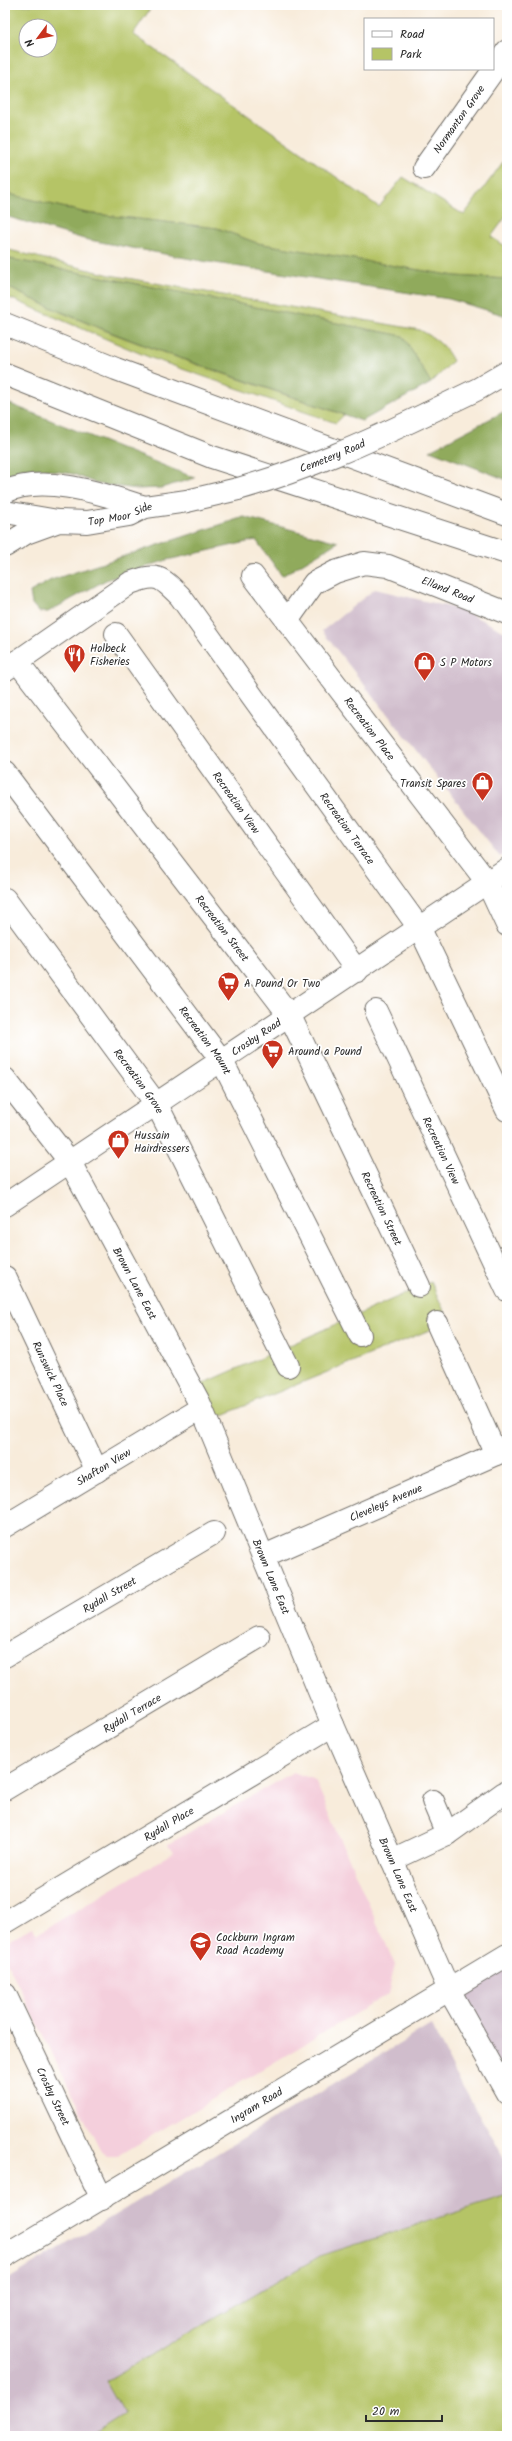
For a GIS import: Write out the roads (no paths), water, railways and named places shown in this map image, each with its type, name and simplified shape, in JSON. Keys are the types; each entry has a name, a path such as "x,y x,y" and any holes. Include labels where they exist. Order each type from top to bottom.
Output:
{"main road":[{"name":"Normanton Grove","path":"494,69 507,51"},
{"name":"Normanton Grove","path":"424,168 494,70"},
{"path":"5,324 116,369 507,514"},
{"name":"Cemetery Road","path":"145,507 187,501 278,478 347,452 478,389 507,372"},
{"path":"5,374 212,457 507,553"},
{"name":"Top Moor Side","path":"5,492 30,483 51,485 118,499 145,507"},
{"name":"Top Moor Side","path":"5,546 26,533 59,521 94,521 129,515 145,507"},
{"path":"5,512 59,521"},
{"name":"Elland Road","path":"287,621 314,583 356,564 388,566 507,613"},
{"name":"Recreation Terrace","path":"11,666 130,583 148,576 164,580 180,596 420,929 507,1110"},
{"name":"Recreation Place","path":"253,576 487,882 507,924"},
{"name":"Recreation View","path":"116,634 357,971"},
{"name":"Recreation Street","path":"11,666 290,1016 419,1286"},
{"name":"Recreation Mount","path":"5,773 222,1061 360,1335"},
{"name":"Crosby Road","path":"5,1205 420,929 507,869"},
{"name":"Recreation Grove","path":"5,899 157,1105 288,1366"},
{"name":"Recreation View","path":"376,1012 507,1290"},
{"name":"Brown Lane East","path":"5,1078 70,1162 201,1408 264,1556 333,1725 449,1990 507,2093"},
{"name":"Runswick Place","path":"5,1277 97,1470"},
{"path":"437,1323 502,1451"},
{"name":"Shafton View","path":"5,1526 201,1408"},
{"name":"Cleveleys Avenue","path":"264,1556 502,1451"},
{"name":"Rydall Street","path":"5,1656 214,1533"},
{"name":"Rydall Terrace","path":"5,1789 259,1637"},
{"name":"Rydall Place","path":"5,1922 333,1725"},
{"path":"392,1860 448,1834 504,1793"},
{"path":"433,1802 448,1834"},
{"name":"Ingram Road","path":"5,2256 507,1955"},
{"name":"Crosby Street","path":"5,1994 102,2199"}],"place":[{"name":"Holbeck Fisheries","path":"74,674"},
{"name":"S P Motors","path":"425,682"},
{"name":"Transit Spares","path":"482,802"},
{"name":"A Pound Or Two","path":"228,1002"},
{"name":"Around a Pound","path":"273,1070"},
{"name":"Hussain Hairdressers","path":"119,1160"},
{"name":"Cockburn Ingram Road Academy","path":"201,1962"}]}
